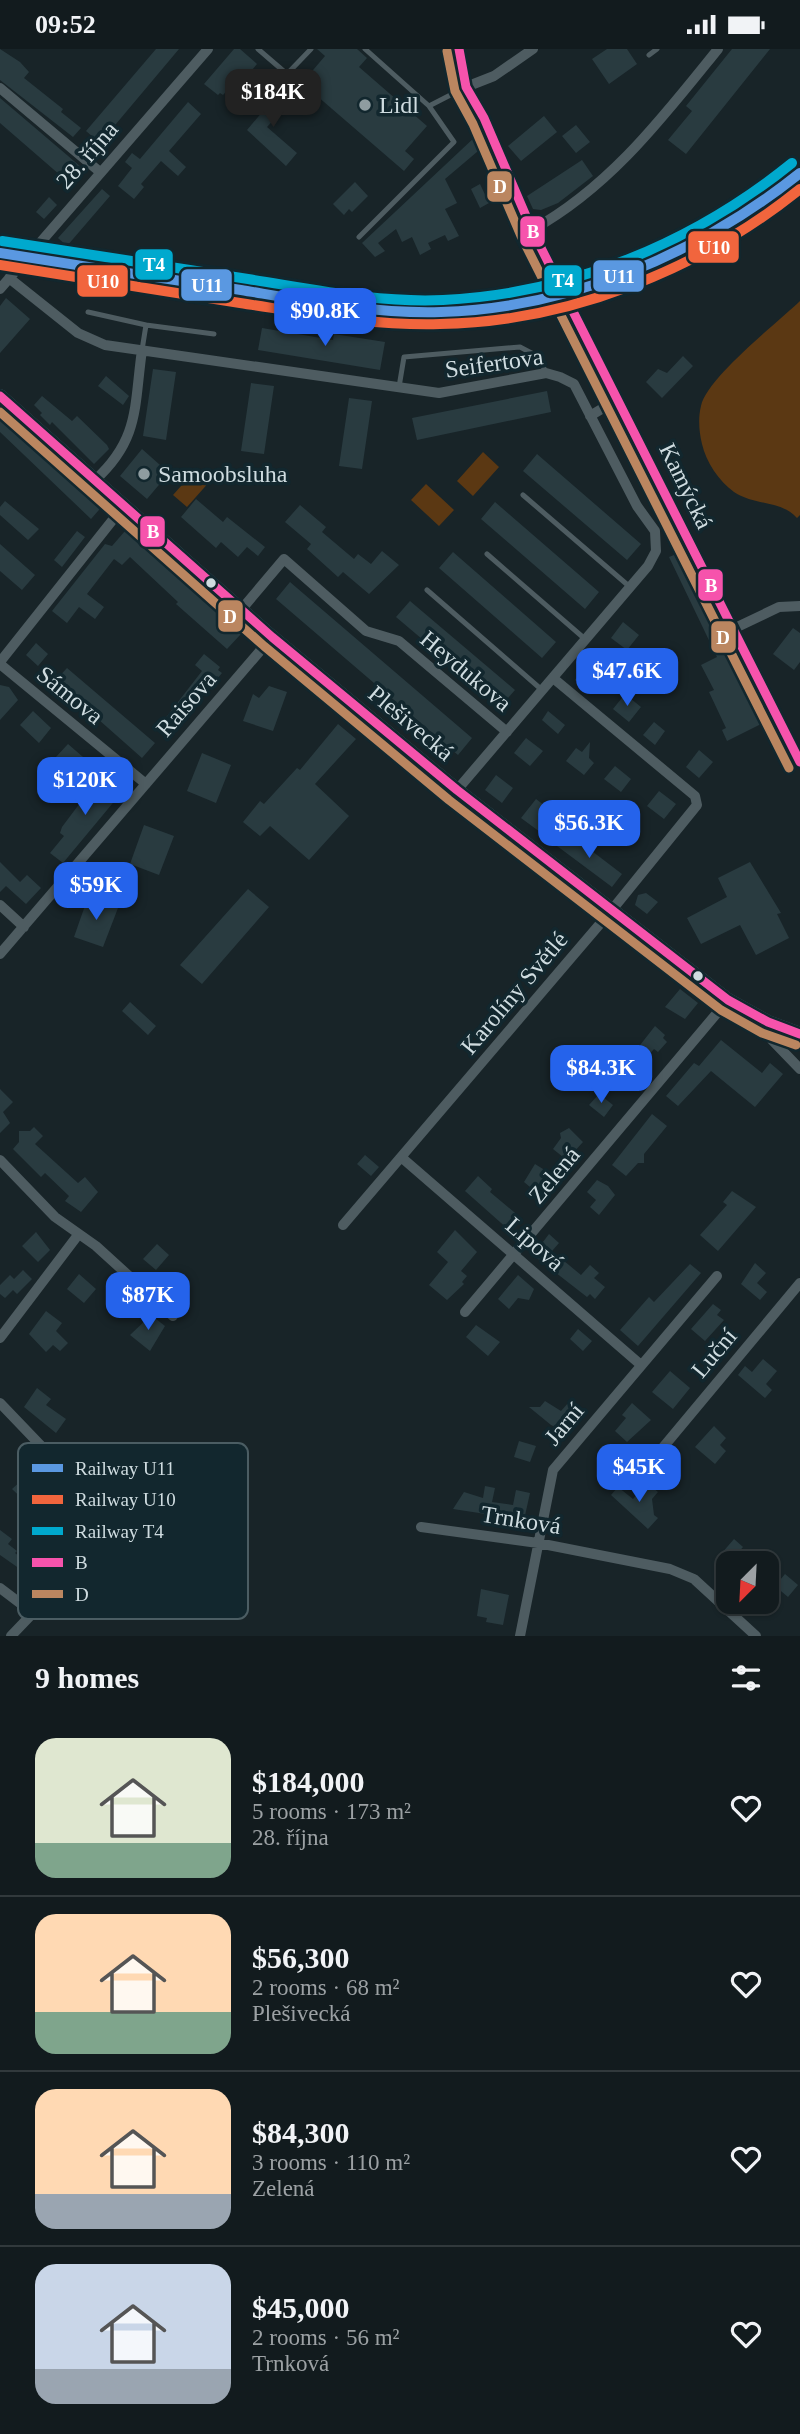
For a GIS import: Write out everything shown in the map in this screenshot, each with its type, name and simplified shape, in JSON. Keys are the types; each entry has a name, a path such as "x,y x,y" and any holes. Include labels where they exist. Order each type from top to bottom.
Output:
{"street":[{"name":"28. října","path":"0,289 208,49"},
{"name":"Kamýcká","path":"459,49 466,87 484,118 532,230 800,762"},
{"path":"466,87 494,76 533,49"},
{"path":"532,230 566,212 633,151 718,49"},
{"path":"0,88 100,172"},
{"name":"Seifertova","path":"9,278 91,340 142,350 442,393 546,373 574,384 590,416"},
{"path":"95,480 115,462 129,438 142,350"},
{"name":"Plešivecká","path":"0,396 272,637 457,790 728,1000 768,1022 800,1034"},
{"path":"590,416 618,399"},
{"name":"Heydukova","path":"457,790 652,561 656,551 655,531 637,506 590,416"},
{"path":"0,663 123,507"},
{"name":"Heydukova","path":"241,610 284,559 366,631 399,642 506,732"},
{"path":"733,629 779,607 800,606"},
{"name":"Raisova","path":"0,954 272,637"},
{"name":"Sámova","path":"0,663 146,784"},
{"name":"Karolíny Světlé","path":"343,1225 611,911 697,804 695,796 553,678"},
{"path":"0,905 24,927"},
{"name":"Zelená","path":"466,1312 728,1000"},
{"path":"768,1022 772,1040 800,1069"},
{"name":"Lipová","path":"401,1157 641,1365"},
{"path":"0,1160 55,1217 96,1246 173,1316"},
{"path":"0,1338 78,1235"},
{"name":"Jarní","path":"520,1636 554,1470 717,1276"},
{"name":"Luční","path":"660,1451 800,1283"},
{"path":"0,1403 38,1443"},
{"name":"Trnková","path":"421,1527 538,1543 670,1569 694,1579 756,1636"},
{"path":"0,1588 18,1602"},
{"path":"11,1636 27,1619"}],"lane":[{"path":"258,49 287,74 311,49"},
{"path":"359,237 454,142 429,106 365,49"},
{"path":"649,55 657,49"},
{"path":"429,106 466,87"},
{"path":"88,311 146,324 214,334"},
{"path":"142,350 146,324"},
{"path":"399,387 404,357 520,347 539,357 546,373"},
{"path":"523,495 630,587"},
{"path":"487,554 586,639"},
{"path":"427,590 542,690"}],"shaded area":[{"path":"800,301 800,515 797,518 783,508 742,496 723,482 704,451 699,420 706,394 716,381 744,351"},
{"path":"483,452 499,467 473,496 457,481"},
{"path":"197,468 211,480 187,507 173,495"},
{"path":"426,484 454,510 439,526 411,500"}],"building":[{"path":"0,49 20,62 29,72 24,78 63,109 61,112 81,128 73,137 0,80"},
{"path":"156,49 179,49 100,143 86,131"},
{"path":"234,49 240,49 257,64 247,76 243,73 223,95 218,95 204,84"},
{"name":"Lidl","path":"317,49 357,49 367,58 359,67 427,126 405,151 414,159 404,171 302,83 325,56"},
{"path":"607,49 627,49 637,64 609,84 592,59"},
{"path":"732,49 770,49 686,154 668,140 692,111 686,106"},
{"path":"279,92 294,105 285,115 281,112 267,127 297,153 286,166 247,130"},
{"path":"0,98 81,167 68,182 0,123"},
{"path":"188,102 201,114 169,151 186,167 178,176 161,161 141,184 144,187 134,199 118,186 132,168 125,162 132,153 140,159"},
{"path":"544,116 557,132 521,161 508,146"},
{"path":"576,125 590,142 576,153 562,136"},
{"path":"476,136 484,146 445,179 457,203 445,209 459,236 448,241 445,235 428,243 431,249 420,255 412,237 402,242 396,229 378,243 385,251 375,257 362,243"},
{"path":"582,160 593,176 558,203 541,210 533,209 527,196"},
{"path":"355,182 368,196 352,212 349,209 344,215 333,204"},
{"path":"480,184 489,203 480,208 471,189"},
{"path":"102,189 110,196 67,246 58,238"},
{"path":"49,197 57,205 44,219 36,212"},
{"path":"6,298 30,319 0,353 0,306"},
{"path":"262,328 333,340 334,334 385,342 380,370 258,350"},
{"path":"683,356 693,366 662,398 646,382 658,369 667,373"},
{"path":"153,369 176,372 166,440 143,436"},
{"path":"106,376 129,396 123,405 98,386"},
{"path":"251,383 274,386 264,454 241,451"},
{"path":"547,391 551,412 417,440 412,418"},
{"path":"42,396 72,421 77,416 107,445 109,449 94,464 52,422 50,425 40,415 42,413 34,405"},
{"path":"349,398 372,401 362,469 339,466"},
{"path":"0,411 105,503 91,519 0,432"},
{"name":"Samoobsluha","path":"142,449 169,473 147,499 120,476"},
{"path":"537,454 641,544 627,560 523,471"},
{"path":"196,499 223,522 227,517 265,547 258,556 247,547 238,557 221,542 216,548 181,517"},
{"path":"5,501 39,529 28,540 0,515 0,507"},
{"path":"495,502 599,592 585,609 481,519"},
{"path":"300,505 326,527 322,532 354,559 358,554 371,564 382,551 399,565 369,594 343,572 338,577 307,549 311,544 285,522"},
{"path":"77,531 85,537 62,567 54,560"},
{"path":"125,531 241,634 227,649 176,604 178,602 130,557 122,565 114,559 87,594 104,607 95,619 79,607 67,623 52,611 105,544 112,546"},
{"path":"0,544 35,575 22,590 0,571"},
{"path":"453,552 556,642 542,658 439,568"},
{"path":"679,553 763,723 727,741 722,730 726,728 709,692 714,690 701,665 717,657 669,557"},
{"path":"290,582 472,738 458,755 276,599"},
{"path":"410,601 515,690 501,706 396,617"},
{"path":"623,622 639,635 627,650 611,638"},
{"path":"793,628 800,633 800,662 794,670 773,654"},
{"path":"36,643 48,654 38,666 26,655"},
{"path":"204,654 220,667 218,670 222,673 174,731 164,720 202,671 195,665"},
{"path":"586,664 603,677 592,693 575,680"},
{"path":"67,668 155,743 142,758 55,681"},
{"path":"0,685 9,687 18,700 0,720"},
{"path":"269,686 287,692 273,731 243,721 253,694 259,698"},
{"path":"625,694 641,707 629,722 613,709"},
{"path":"33,711 51,728 39,743 20,725"},
{"path":"548,711 565,725 558,734 542,720"},
{"path":"654,722 665,731 655,745 643,735"},
{"path":"338,724 356,739 315,784 349,816 309,860 270,826 260,836 243,822 260,801 264,804 297,768 300,770"},
{"path":"526,738 543,751 530,766 514,753"},
{"path":"590,742 589,758 594,763 584,775 566,761 576,748 582,752"},
{"path":"68,744 90,763 77,777 55,758"},
{"path":"699,750 713,762 699,778 686,767"},
{"path":"202,753 231,765 216,803 187,791"},
{"path":"615,766 631,779 621,792 604,779"},
{"path":"101,775 120,791 117,798 63,863 50,853 64,836 60,833 62,827"},
{"path":"496,775 513,788 502,803 485,790"},
{"path":"659,791 676,804 664,819 647,806"},
{"path":"536,799 545,806 541,812 550,819 540,832 521,818"},
{"path":"144,825 174,836 159,875 130,864"},
{"path":"567,832 622,874 612,887 557,846"},
{"path":"0,862 20,882 27,875 41,888 26,904 6,886 0,892"},
{"path":"750,862 781,913 777,914 789,938 756,955 740,925 701,944 687,918 727,897 718,878"},
{"path":"248,889 269,907 202,984 180,965"},
{"path":"646,893 658,902 647,914 635,905 638,895"},
{"path":"88,897 118,908 103,947 74,937"},
{"path":"680,989 698,1003 685,1019 665,1007"},
{"path":"130,1002 156,1026 148,1035 122,1011"},
{"path":"655,1026 665,1035 663,1038 667,1042 658,1052 654,1049 647,1057 637,1049"},
{"path":"721,1040 762,1073 770,1063 783,1074 755,1107 711,1071 678,1106 666,1096 694,1063 699,1066"},
{"path":"0,1089 13,1102 3,1112 10,1123 0,1133"},
{"path":"599,1094 613,1105 604,1117 589,1105"},
{"path":"652,1114 667,1126 644,1154 644,1163 638,1163 626,1176 612,1165"},
{"path":"34,1127 43,1136 35,1144 78,1183 85,1177 98,1192 81,1212 65,1201 69,1196 45,1173 41,1177 13,1149 19,1142 19,1131 30,1131"},
{"path":"569,1128 583,1142 573,1153 568,1151 563,1157 553,1149 561,1138 560,1133"},
{"path":"365,1155 379,1167 371,1176 357,1164"},
{"path":"535,1164 551,1174 551,1180 536,1192 524,1182"},
{"path":"478,1176 492,1189 490,1192 520,1217 509,1230 465,1191"},
{"path":"597,1180 608,1186 615,1195 599,1215 590,1207 596,1200 587,1192"},
{"path":"732,1191 756,1207 718,1251 700,1235 727,1205 723,1202"},
{"path":"455,1230 477,1252 461,1271 467,1276 462,1282 464,1284 447,1300 429,1285 448,1262 437,1252"},
{"path":"36,1232 50,1250 38,1262 22,1246"},
{"path":"549,1234 559,1243 552,1251 581,1275 590,1265 599,1273 594,1278 605,1287 595,1299 590,1294 587,1297 533,1255"},
{"path":"157,1244 169,1255 156,1270 143,1259"},
{"path":"755,1263 766,1273 757,1283 767,1292 760,1300 741,1284"},
{"path":"690,1264 701,1273 638,1346 620,1330 649,1297 654,1302"},
{"path":"23,1270 32,1279 17,1294 13,1290 5,1298 0,1294 0,1285 10,1275 14,1279"},
{"path":"79,1274 96,1289 84,1303 67,1289"},
{"path":"518,1275 534,1289 529,1300 518,1298 509,1309 498,1299"},
{"path":"713,1304 721,1310 717,1315 724,1320 705,1341 691,1329"},
{"path":"46,1311 62,1323 56,1331 68,1343 60,1351 53,1345 46,1352 29,1334"},
{"path":"151,1315 165,1326 150,1351 130,1335"},
{"path":"476,1325 500,1342 488,1356 466,1337"},
{"path":"578,1329 592,1341 583,1351 570,1339"},
{"path":"763,1359 777,1371 766,1384 772,1390 765,1398 738,1375 745,1366 752,1372"},
{"path":"670,1371 690,1388 673,1409 652,1392"},
{"path":"37,1388 51,1399 46,1405 66,1419 56,1433 24,1407"},
{"path":"545,1401 561,1411 569,1402 582,1411 566,1429 560,1429 529,1407 540,1407"},
{"path":"632,1403 651,1420 627,1442 615,1431 626,1418 622,1415"},
{"path":"714,1426 726,1438 720,1445 726,1451 715,1464 695,1447"},
{"path":"519,1441 536,1446 530,1462 514,1457"},
{"path":"647,1483 658,1492 652,1499 654,1515 658,1518 648,1529 611,1495 618,1487 633,1499"},
{"path":"18,1484 18,1495 12,1489"},
{"path":"485,1486 495,1488 492,1502 513,1505 516,1490 530,1493 524,1520 453,1509 464,1492 483,1498"},
{"path":"0,1530 12,1539 8,1544 17,1551 15,1553 18,1555 18,1568 0,1555"},
{"path":"734,1539 743,1547 740,1551 724,1551"},
{"path":"785,1574 798,1585 788,1597 779,1589 779,1581"},
{"path":"481,1589 509,1595 503,1625 486,1622 487,1618 477,1616"}],"rail line":[{"name":"T4","path":"2,241 370,297 443,300 491,296 584,275 672,240 754,192 792,163"},
{"name":"U11","path":"0,253 366,309 441,312 490,308 585,288 676,252 761,202 800,173"},
{"name":"U10","path":"0,265 365,321 415,324 488,321 537,313 631,286 720,244 800,189"}],"transit line":[{"name":"B","path":"459,49 466,87 484,118 532,230 800,762"},
{"name":"D","path":"447,51 455,91 473,124 521,236 789,768"},
{"name":"B","path":"0,396 272,637 457,790 728,1000 768,1022 800,1034"},
{"name":"D","path":"0,412 264,646 449,800 721,1010 762,1033 796,1045"}],"place":[{"name":"Lidl","path":"365,105"},
{"name":"Samoobsluha","path":"144,474"}]}
